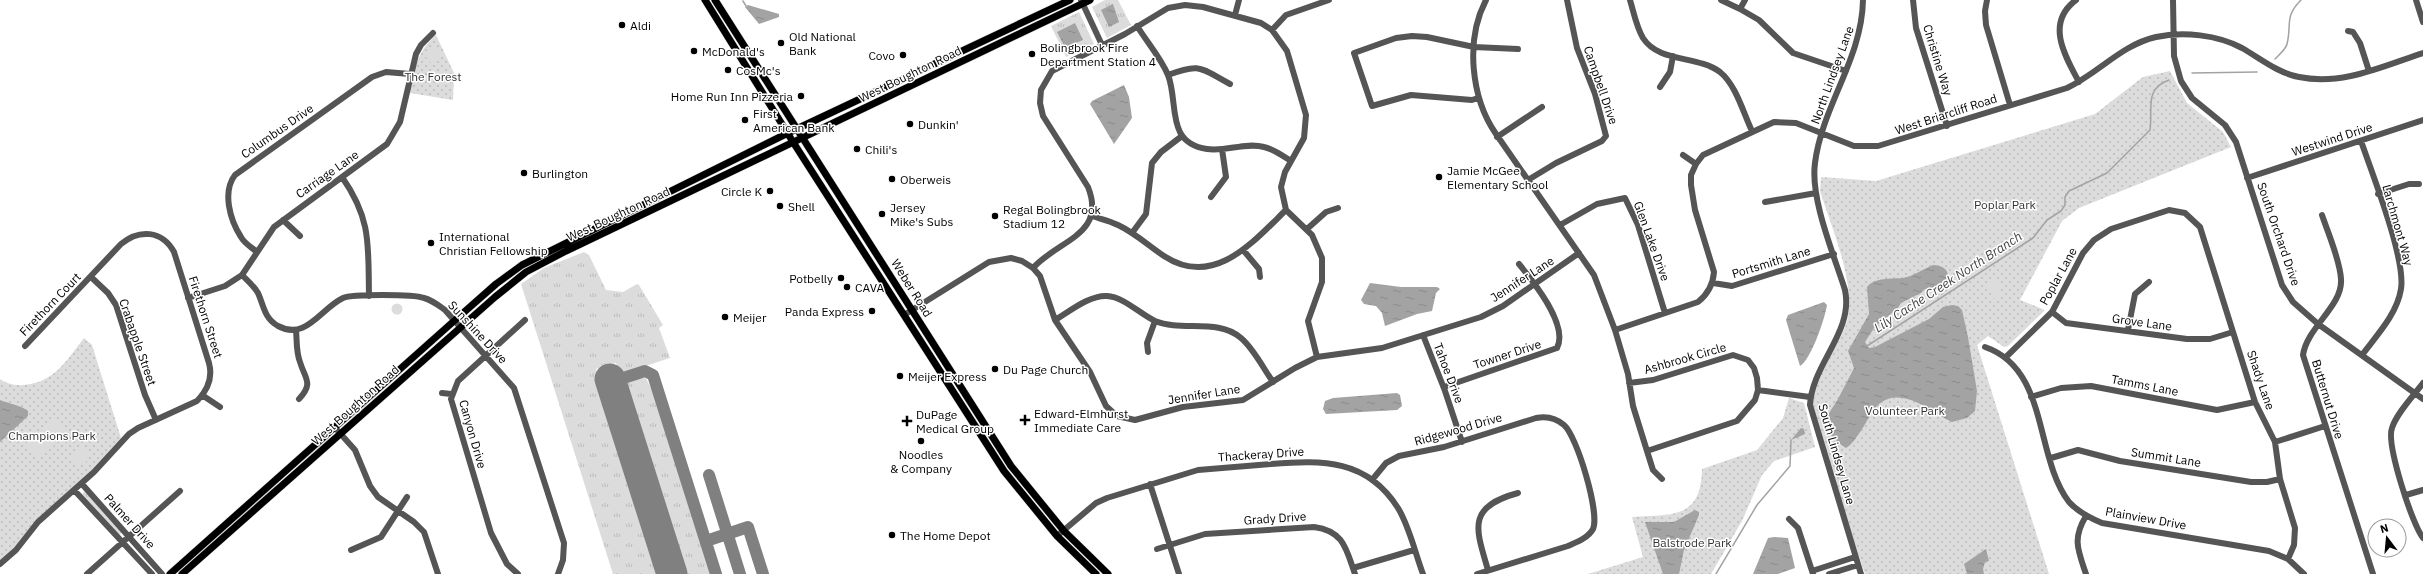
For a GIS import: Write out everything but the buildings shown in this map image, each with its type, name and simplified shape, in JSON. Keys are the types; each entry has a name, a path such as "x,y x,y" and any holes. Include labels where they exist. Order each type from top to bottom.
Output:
{"main road":[{"name":"Weber Road","path":"705,0 793,142 847,222 904,315 1008,476 1057,536 1096,574"},
{"name":"Weber Road","path":"715,0 804,137 1011,466 1064,531 1108,574"},
{"name":"West Boughton Road","path":"170,574 496,284 545,252 797,128 1070,0"},
{"name":"West Boughton Road","path":"182,574 460,327 520,277 547,261 1085,1"},
{"path":"847,222 851,224 865,242 871,244"}],"street":[{"path":"1235,15 1239,0"},
{"path":"1272,30 1286,15 1329,0"},
{"name":"Campbell Drive","path":"1528,180 1556,163 1602,141 1606,136 1595,94 1577,48 1567,0"},
{"path":"1630,0 1638,27 1644,39 1657,50 1673,56 1701,62 1724,76 1732,88 1752,131"},
{"path":"1721,0 1740,8 1758,20 1793,53 1846,70"},
{"path":"1740,8 1745,0"},
{"name":"North Lindsey Lane","path":"1822,134 1861,30 1863,0"},
{"name":"Christine Way","path":"1913,0 1916,28 1947,126"},
{"path":"1987,0 1985,11 1986,25 2010,106"},
{"path":"2076,0 2067,7 2062,17 2060,42 2079,82"},
{"name":"South Orchard Drive","path":"2173,0 2174,56 2181,81 2192,98 2225,124 2236,142 2282,285 2293,302 2318,324 2423,399"},
{"path":"2416,0 2423,22"},
{"path":"1085,1 1102,45"},
{"path":"1484,1 1476,26 1474,47 1478,98 1488,123 1580,253 1601,290 1615,330 1630,383 1633,406 1653,470 1662,479"},
{"path":"904,315 990,262 1011,258 1022,261 1033,268 1045,256 1078,236 1092,216 1092,196 1088,187 1043,116 1040,103 1043,85 1052,71 1168,8 1184,5 1203,7 1261,23 1272,30 1287,51 1306,115 1304,138 1292,160 1281,187 1286,210 1307,228 1316,243 1323,266 1322,282 1308,321 1317,357"},
{"path":"1137,26 1168,75 1175,120 1182,136 1197,147 1206,149 1258,146 1271,149 1292,160"},
{"path":"2348,31 2353,32 2360,42 2369,71"},
{"name":"Carriage Lane","path":"188,298 225,286 242,275 268,234 283,220 381,149 392,138 400,122 410,74 418,49 433,33"},
{"name":"West Briarcliff Road","path":"1696,164 1703,155 1774,122 1785,121 1796,123 1854,146 1870,147 1894,142 2010,106 2079,82 2122,50 2151,39 2174,35 2220,39 2241,48 2277,69 2299,77 2329,80 2346,78 2423,53"},
{"path":"1478,98 1472,100 1411,94 1372,106 1354,53 1396,38 1412,36 1427,37 1474,47 1518,48"},
{"path":"1660,87 1670,72 1673,56"},
{"path":"1168,75 1186,68 1200,68 1230,84"},
{"name":"Columbus Drive","path":"257,252 241,238 228,199 229,186 235,175 372,77 386,72 410,74"},
{"path":"1498,137 1542,107"},
{"name":"Westwind Drive","path":"2247,178 2423,120"},
{"name":"South Lindsey Lane","path":"1822,134 1815,163 1816,192 1845,290 1847,307 1844,320 1813,387 1810,397 1813,420 1861,574"},
{"path":"1132,233 1146,214 1152,163 1161,152 1182,136"},
{"name":"Larchmont Way","path":"2361,141 2401,266 2401,289 2393,312 2362,355"},
{"path":"1211,197 1226,177 1222,149"},
{"path":"1615,330 1698,302 1704,297 1713,282 1712,265 1692,198 1691,175 1696,164 1683,155"},
{"path":"342,177 358,202 367,226 369,296"},
{"path":"2378,194 2409,184 2419,184"},
{"path":"1764,202 1816,192"},
{"name":"Glen Lake Drive","path":"1560,225 1597,204 1625,198 1638,225 1665,313"},
{"path":"1307,228 1326,212 1338,208"},
{"path":"1092,216 1116,224 1132,233 1165,257 1189,265 1221,263 1244,251 1286,210"},
{"name":"Poplar Lane","path":"2006,357 2052,312 2083,253 2094,240 2111,229 2169,210 2185,213"},
{"name":"Shady Lane","path":"2185,213 2200,227 2255,402 2275,442 2280,479 2295,528 2294,545 2288,559"},
{"name":"Butternut Drive","path":"2322,214 2342,280 2337,298 2304,344 2303,355 2373,574"},
{"path":"283,220 300,236"},
{"name":"Firethorn Street","path":"0,564 16,550 38,522 82,484 130,434 156,420 190,405 202,395 211,376 211,369 171,246 162,238 150,234 137,235 126,240 91,277"},
{"path":"1244,251 1259,269 1260,277"},
{"name":"Jennifer Lane","path":"1033,268 1042,280 1054,320 1090,372 1106,406 1123,418 1135,420 1183,407 1236,402 1317,357 1374,350 1481,316 1503,306 1580,253"},
{"name":"Portsmith Lane","path":"1713,282 1732,286 1834,254"},
{"path":"1519,264 1536,284"},
{"path":"242,275 255,288 263,308 270,320 286,329 296,330 300,362 307,380 306,391 299,399"},
{"name":"Firethorn Court","path":"25,346 91,277"},
{"name":"Crabapple Street","path":"91,277 108,292 116,305 145,395 156,420"},
{"path":"2128,330 2135,294 2149,282"},
{"name":"Towner Drive","path":"1444,387 1557,348 1558,339 1554,317 1536,284"},
{"name":"Sunshine Drive","path":"296,330 312,323 341,299 369,296 423,297 438,305 460,327 511,384 516,395 564,543 563,560 558,574"},
{"path":"1054,320 1092,299 1106,296 1114,298 1155,321 1178,326 1230,331 1245,342 1273,382"},
{"name":"Grove Lane","path":"2052,312 2066,323 2187,339 2210,339 2233,332"},
{"name":"Canyon Drive","path":"518,574 507,564 492,533 452,405 451,394 458,380 526,320"},
{"path":"1148,352 1147,343 1155,321"},
{"name":"Tahoe Drive","path":"1423,335 1444,387 1462,442"},
{"name":"Plainview Drive","path":"1985,347 2006,357 2022,374 2032,397 2061,487 2069,502 2086,516 2102,523 2269,551 2288,559 2304,574"},
{"name":"Ashbrook Circle","path":"1630,383 1653,380 1730,356 1738,355 1748,360 1754,368 1758,390"},
{"path":"2423,383 2392,427 2390,437 2391,449 2406,495 2423,538"},
{"name":"Tamms Lane","path":"2032,397 2061,388 2091,386 2217,410 2255,402"},
{"path":"1647,451 1733,423 1753,404 1758,390 1810,397"},
{"path":"442,393 451,394"},
{"path":"202,395 220,408"},
{"path":"1477,574 1568,546 1580,541 1595,531 1594,507 1574,440 1568,429 1558,421 1561,414"},
{"name":"Ridgewood Drive","path":"1372,480 1386,463 1399,456 1428,452 1536,418 1546,417 1558,421"},
{"path":"2275,442 2325,426"},
{"path":"334,427 355,450 374,492 384,502 414,522 424,532 438,574"},
{"name":"Summit Lane","path":"2051,458 2078,450 2120,461 2251,482 2268,482 2280,479"},
{"name":"Thackeray Drive","path":"1057,536 1096,503 1150,484 1198,470 1308,462 1341,465 1372,480 1389,495 1399,509 1423,574"},
{"name":"Palmer Drive","path":"82,484 162,574"},
{"path":"1150,484 1179,574"},
{"name":"Palmer Drive","path":"74,490 152,574"},
{"path":"2406,495 2423,490"},
{"path":"87,574 180,491"},
{"path":"1488,570 1478,538 1479,512 1494,501 1518,493"},
{"path":"351,550 381,537 407,497"},
{"path":"2086,516 2078,532 2077,542 2086,574"},
{"path":"1789,519 1798,528 1812,572 1855,557"},
{"name":"Grady Drive","path":"1157,550 1205,534 1314,526 1326,528 1341,539 1354,571"},
{"path":"1354,571 1414,550"},
{"path":"1829,574 1858,565"}],"green space":[{"path":"1105,0 1118,0 1131,25 1107,38 1092,7"},
{"path":"1079,12 1094,44 1066,57 1051,26"},
{"name":"The Forest","path":"436,35 454,73 453,100 410,93 417,61 424,48"},
{"path":"433,49 438,51 440,56 438,61 433,63 428,61 426,56 428,51"},
{"name":"Volunteer Park","path":"2170,71 2187,103 2223,132 2231,147 2079,208 2062,221 2020,300 2045,310 2008,346 2004,347 1988,336 1977,345 2049,574 1865,574 1810,407 1813,386 1844,329 1849,307 1849,291 1846,274 1836,238 1820,191 1821,177 1876,181 2095,114 2143,77"},
{"path":"584,252 589,255 606,290 623,292 637,284 639,285 663,325 659,328 670,358 620,374 616,363 596,369 662,574 613,574 521,284 544,268"},
{"path":"1998,280 2002,297 1992,299 1988,282"},
{"path":"395,304 399,304 401,305 401,313 395,314 392,311 392,307"},
{"name":"Champions Park","path":"84,338 92,345 121,438 90,472 39,518 14,548 0,560 0,379 14,385 34,383 43,380 65,362"},
{"path":"420,355 346,424 389,381"},
{"path":"646,378 660,408 713,574 682,574 623,386 633,379"},
{"name":"Balstrode Park","path":"1789,398 1804,403 1815,447 1774,461 1762,475 1742,521 1711,574 1588,574 1643,557 1632,517 1671,514 1682,511 1690,506 1696,498 1700,486 1702,469 1757,450 1783,418"},
{"path":"53,418 67,433 39,459 25,444"},
{"path":"328,435 330,439 295,468 295,467"},
{"path":"80,449 87,454 88,457 83,464 80,465 73,460 72,457 77,450"},
{"path":"275,484 276,487 177,574"},
{"path":"85,491 121,531 121,534 119,535 82,494"}],"water":[{"path":"1113,4 1119,22 1109,27 1101,10"},
{"path":"748,5 779,14 779,17 759,24 745,7"},
{"path":"1075,23 1083,40 1065,48 1057,32"},
{"path":"1124,85 1129,97 1132,118 1114,144 1090,104 1092,101"},
{"path":"1933,265 1944,268 1947,272 1948,278 1937,286 1925,289 1921,293 1901,303 1898,308 1874,328 1865,342 1869,348 1875,347 1929,319 1943,307 1952,305 1958,306 1962,310 1977,391 1975,411 1967,418 1952,422 1917,402 1897,397 1888,399 1876,407 1855,440 1846,448 1829,433 1824,421 1838,399 1854,368 1848,351 1869,314 1867,287 1879,280 1907,277"},
{"path":"1370,283 1401,287 1437,287 1440,289 1436,293 1432,311 1417,314 1385,326 1382,313 1376,306 1364,304 1361,300"},
{"path":"1824,302 1827,305 1817,338 1809,356 1800,366 1786,320 1788,315"},
{"path":"1397,393 1400,395 1402,406 1397,410 1326,414 1323,409 1325,401 1333,398"},
{"path":"0,400 25,409 28,411 28,416 0,442"},
{"path":"1801,428 1804,429 1805,434 1791,440"},
{"path":"1695,510 1699,512 1699,515 1684,550 1679,574 1663,574 1645,522 1674,522"},
{"path":"1768,538 1788,538 1795,568 1778,574 1753,574"},
{"path":"1986,549 1989,561 1985,562 1983,569 1984,574 1967,574 1964,564"}],"waterway":[{"name":"Lily Cache Creek North Branch","path":"2275,59 2286,46 2290,16 2301,0"},
{"path":"743,1 746,6"},
{"path":"2192,73 2257,72"},
{"name":"Lily Cache Creek North Branch","path":"1867,346 2033,238 2047,220 2061,211 2065,205 2065,197 2069,191 2107,173 2150,130 2151,100 2153,94 2161,84 2169,80"},
{"name":"Lily Cache Creek North Branch","path":"1716,574 1757,505 1790,466 1791,440"}],"taxiway":[{"path":"611,382 645,371 653,375 716,574"},
{"path":"709,475 740,574"},
{"path":"706,541 748,527 763,574"}],"runway":[{"path":"610,379 672,574"}],"place":[{"name":"Aldi","path":"622,25"},
{"name":"Old National Bank","path":"781,43"},
{"name":"McDonald's","path":"694,51"},
{"name":"Bolingbrook Fire Department Station 4","path":"1032,54"},
{"name":"Covo","path":"903,55"},
{"name":"CosMc's","path":"728,70"},
{"name":"Home Run Inn Pizzeria","path":"801,96"},
{"name":"First American Bank","path":"745,120"},
{"name":"Dunkin'","path":"910,124"},
{"name":"Chili's","path":"857,149"},
{"name":"Burlington","path":"524,173"},
{"name":"Jamie McGee Elementary School","path":"1439,177"},
{"name":"Oberweis","path":"892,179"},
{"name":"Circle K","path":"770,191"},
{"name":"Shell","path":"780,206"},
{"name":"Jersey Mike's Subs","path":"882,214"},
{"name":"Regal Bolingbrook Stadium 12","path":"995,216"},
{"name":"International Christian Fellowship","path":"431,243"},
{"name":"Potbelly","path":"841,278"},
{"name":"CAVA","path":"847,287"},
{"name":"Panda Express","path":"872,311"},
{"name":"Meijer","path":"725,317"},
{"name":"Du Page Church","path":"995,369"},
{"name":"Meijer Express","path":"900,376"},
{"name":"Edward-Elmhurst Immediate Care","path":"1025,420"},
{"name":"DuPage Medical Group","path":"907,421"},
{"name":"Noodles & Company","path":"921,441"},
{"name":"The Home Depot","path":"892,535"}],"park label":[{"name":"Poplar Park","path":"2005,204"}]}
